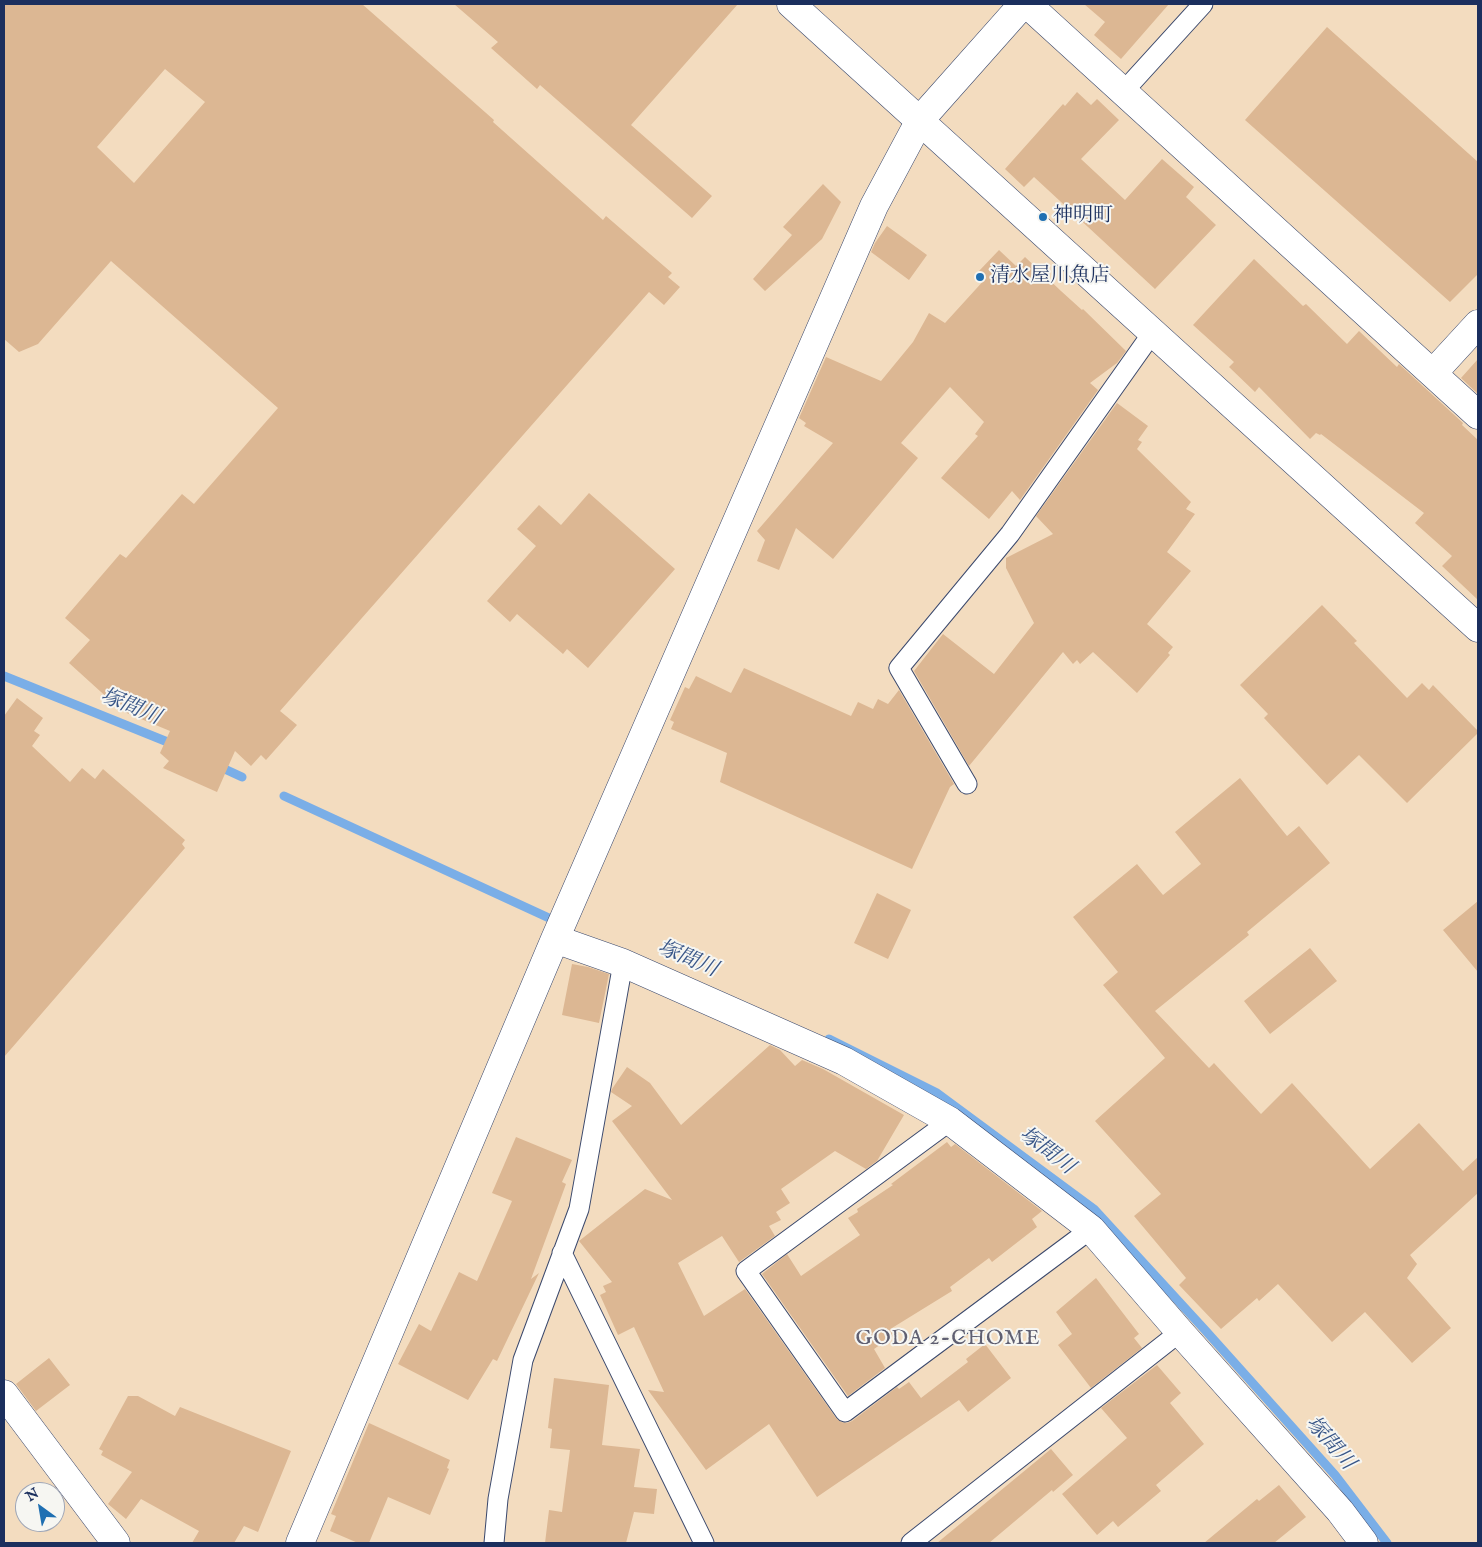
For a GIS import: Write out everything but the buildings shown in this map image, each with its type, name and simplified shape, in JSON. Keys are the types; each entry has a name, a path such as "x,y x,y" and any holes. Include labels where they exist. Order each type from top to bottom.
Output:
{"street":[{"path":"791,4 1478,628"},
{"path":"300,1543 555,939 874,206 920,120 1023,4"},
{"path":"1027,4 1478,416"},
{"path":"1432,373 1478,324"},
{"path":"555,939 623,963 844,1061 950,1121 1091,1229 1340,1511 1364,1543"},
{"path":"4,1394 116,1543"}],"lane":[{"path":"1123,92 1203,4"},
{"path":"967,784 899,668 1010,534 1153,332"},
{"path":"494,1543 498,1499 523,1360 579,1209 623,963"},
{"path":"950,1121 746,1271 845,1412 1091,1229"},
{"path":"562,1253 704,1543"},
{"path":"911,1543 1180,1332"}],"waterway":[{"name":"塚間川","path":"4,676 175,745"},
{"name":"塚間川","path":"216,765 242,777"},
{"name":"塚間川","path":"284,796 549,918"},
{"name":"塚間川","path":"829,1039 937,1093 1094,1209 1335,1475 1387,1543"}],"place":[{"name":"神明町","path":"1043,217"},
{"name":"清水屋川魚店","path":"980,277"}],"district":[{"name":"GODA 2-CHOME","path":"948,1340"}]}
